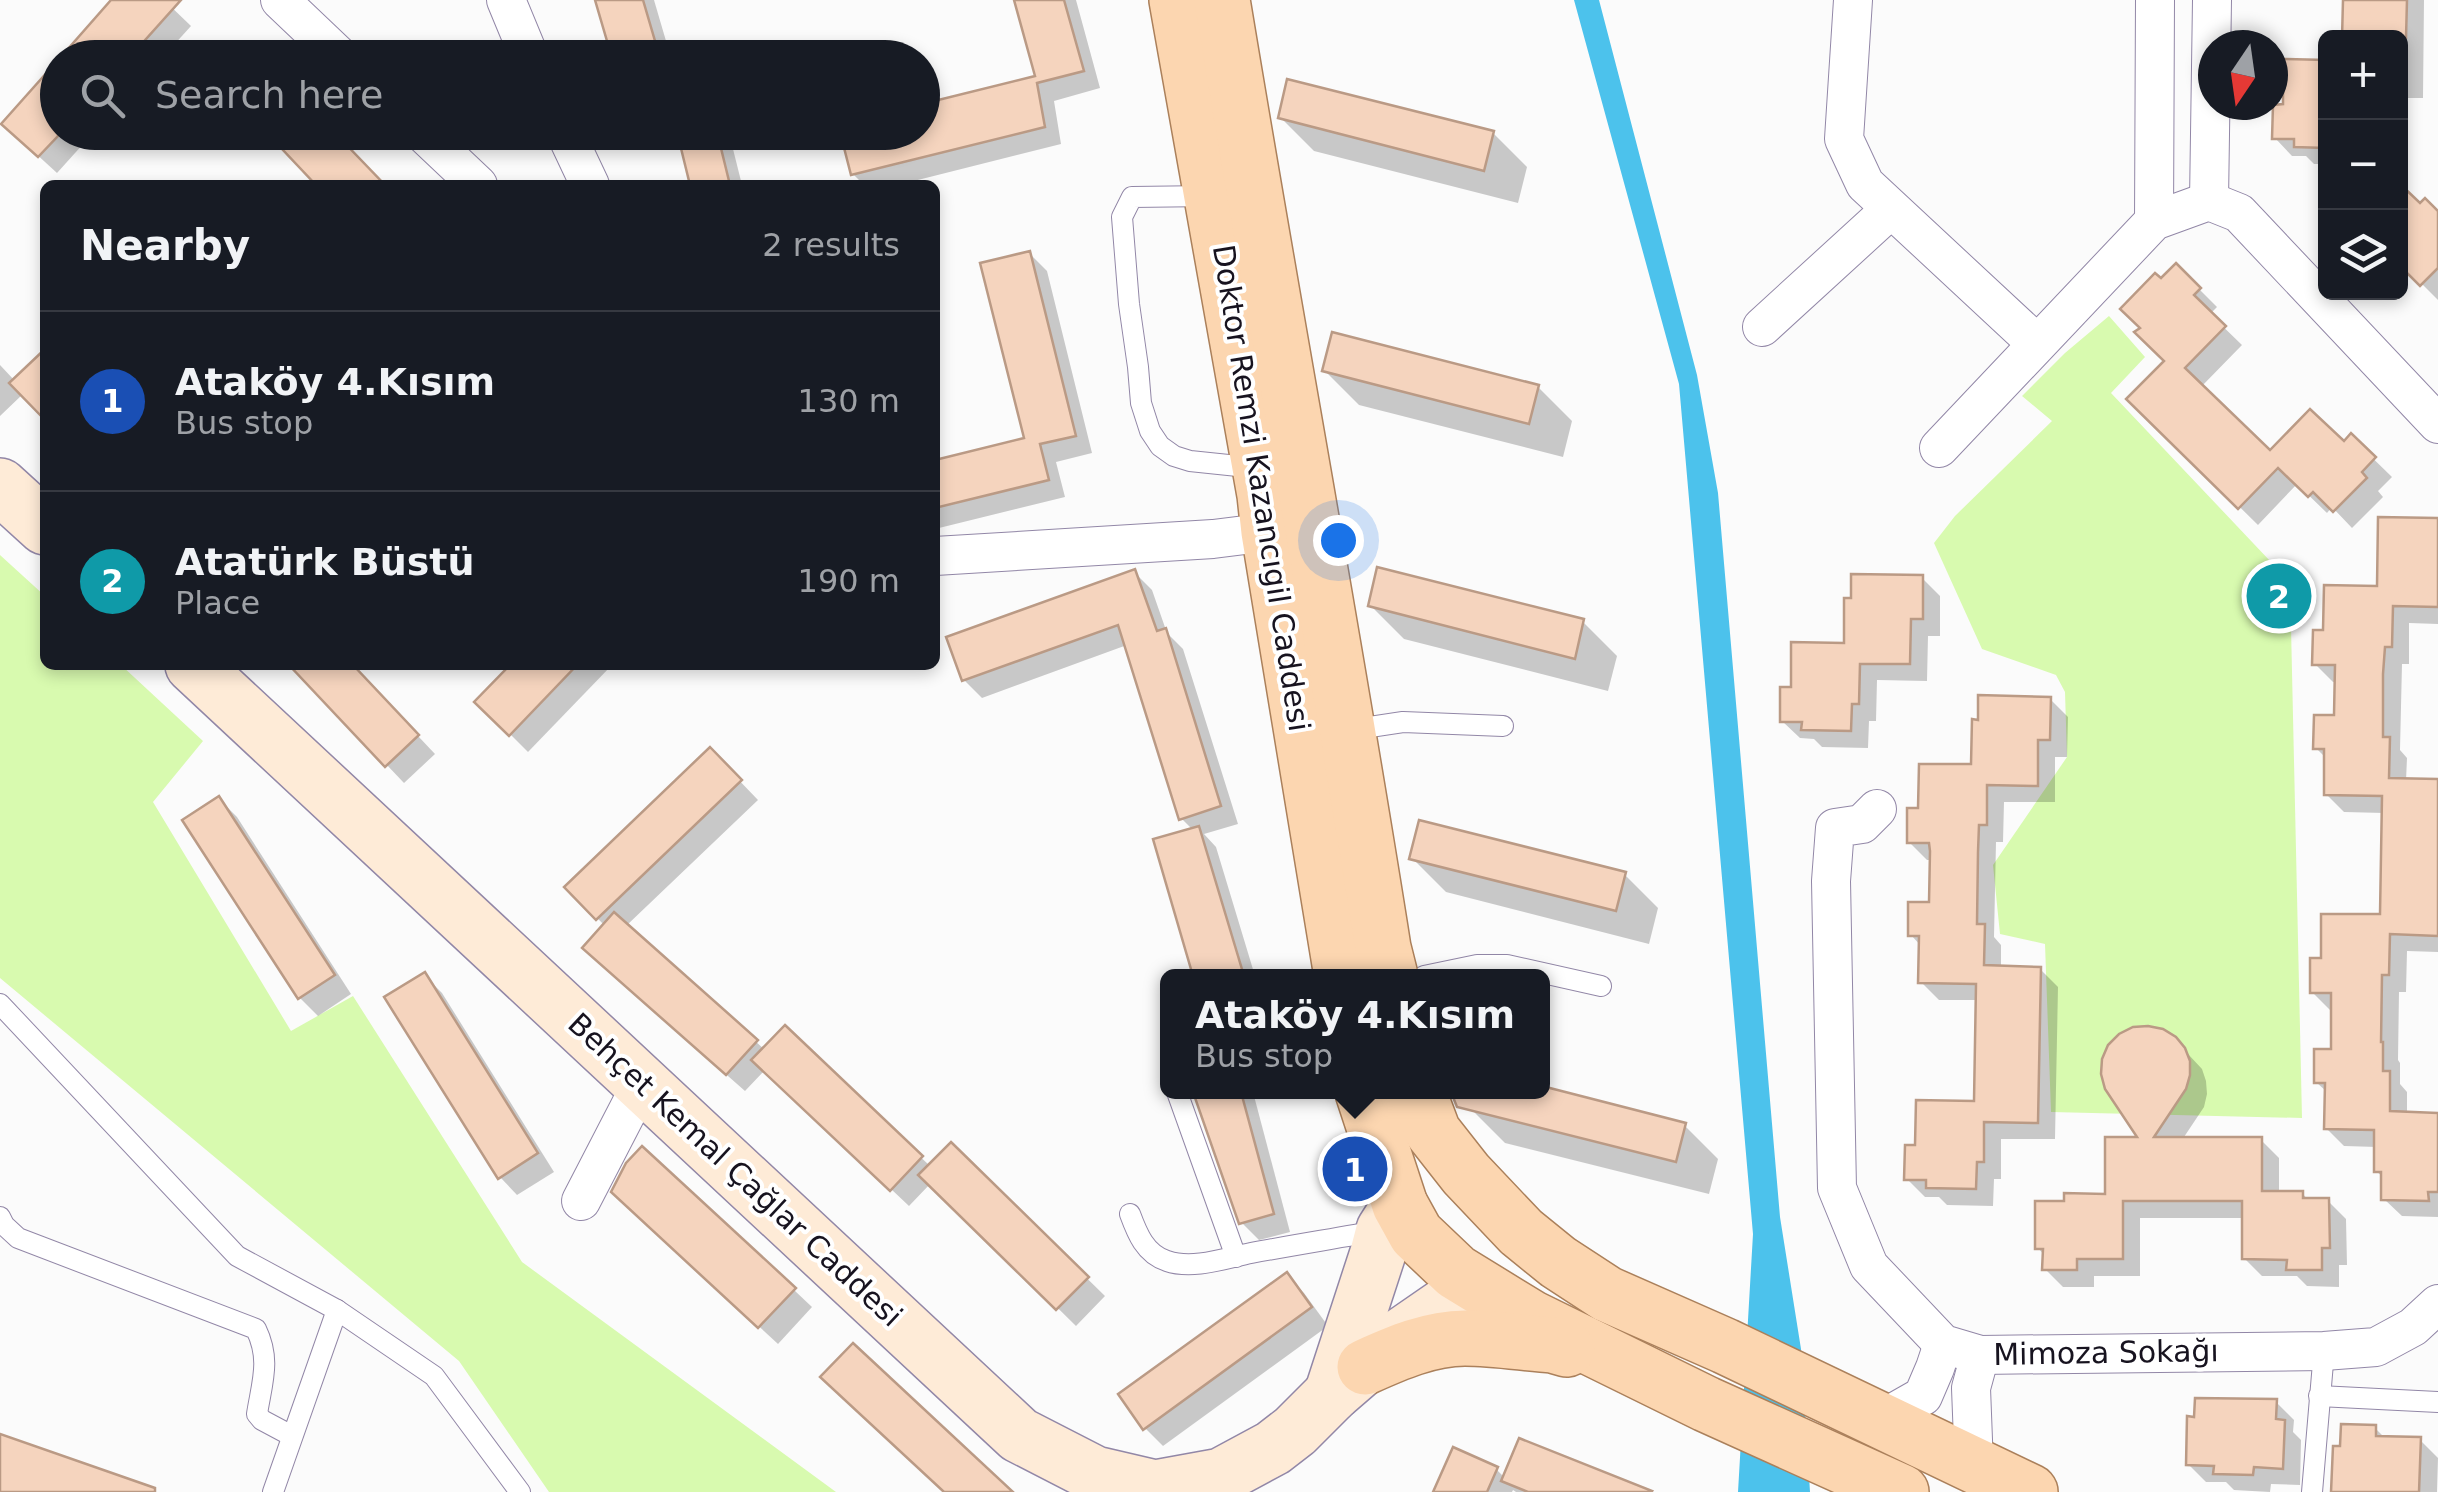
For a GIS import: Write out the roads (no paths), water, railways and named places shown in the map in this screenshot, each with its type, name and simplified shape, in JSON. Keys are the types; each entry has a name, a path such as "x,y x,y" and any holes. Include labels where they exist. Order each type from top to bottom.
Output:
{"main road":[{"name":"Doktor Remzi Kazancıgil Caddesi","path":"1177,0 1260,469 1341,969"},
{"name":"Doktor Remzi Kazancıgil Caddesi","path":"1222,0 1388,969"},
{"path":"0,486 40,523"},
{"name":"Behçet Kemal Çağlar Caddesi","path":"198,670 1019,1434 1095,1474 1155,1488 1221,1476 1284,1440 1391,1344 1475,1286"},
{"path":"1365,1099 1392,1218 1416,1234 1456,1272 1531,1318 1860,1479"},
{"path":"1421,1099 1433,1132 1521,1232 1607,1294 2030,1492"},
{"path":"1349,1380 1378,1253 1392,1218 1423,1184 1444,1174 1466,1174"},
{"path":"1475,1286 1500,1268 1521,1232"},
{"path":"1349,1380 1400,1352 1464,1338 1553,1346 1624,1363"}],"street":[{"path":"280,0 323,40"},
{"path":"506,0 523,40"},
{"path":"2154,0 2154,222"},
{"path":"2210,201 2212,0"},
{"path":"1848,5 1844,139 1864,184 2036,344"},
{"path":"441,150 473,180"},
{"path":"573,150 588,180"},
{"path":"1939,448 2154,222 2210,201 2239,213 2438,424"},
{"path":"1762,328 1891,210"},
{"path":"940,556 1269,532"},
{"name":"Mimoza Sokağı","path":"1877,809 1862,824 1835,828 1831,881 1837,1188 1868,1266 1943,1344 1980,1355 2324,1351 2376,1346 2414,1326 2438,1304"},
{"path":"582,1201 642,1083"},
{"path":"1866,1415 1923,1396 1943,1344"},
{"path":"1974,1466 1971,1388 1980,1355"}],"lane":[{"path":"1212,196 1132,197 1122,217 1141,402 1150,431 1160,446 1174,456 1260,469"},
{"path":"1349,730 1403,722 1502,726"},
{"path":"1458,969 1507,965 1525,969"},
{"path":"1550,975 1601,986"},
{"path":"0,1004 237,1256 336,1310 434,1376 520,1492"},
{"path":"1180,1099 1236,1257"},
{"path":"1130,1214 1139,1238 1153,1253 1166,1261 1186,1263 1236,1257 1392,1218"},
{"path":"0,1217 18,1238 256,1329 264,1345 265,1361 257,1414 292,1436"},
{"path":"273,1492 336,1310"},
{"path":"2312,1492 2324,1351"},
{"path":"2319,1396 2438,1402"}],"water":[{"path":"1574,0 1599,0 1697,375 1718,493 1780,1217 1801,1349 1810,1492 1738,1492 1753,1234 1679,384"}],"place":[{"name":"Atatürk Büstü","path":"2279,596"},
{"name":"Ataköy 4.Kısım","path":"1355,1169"}]}
